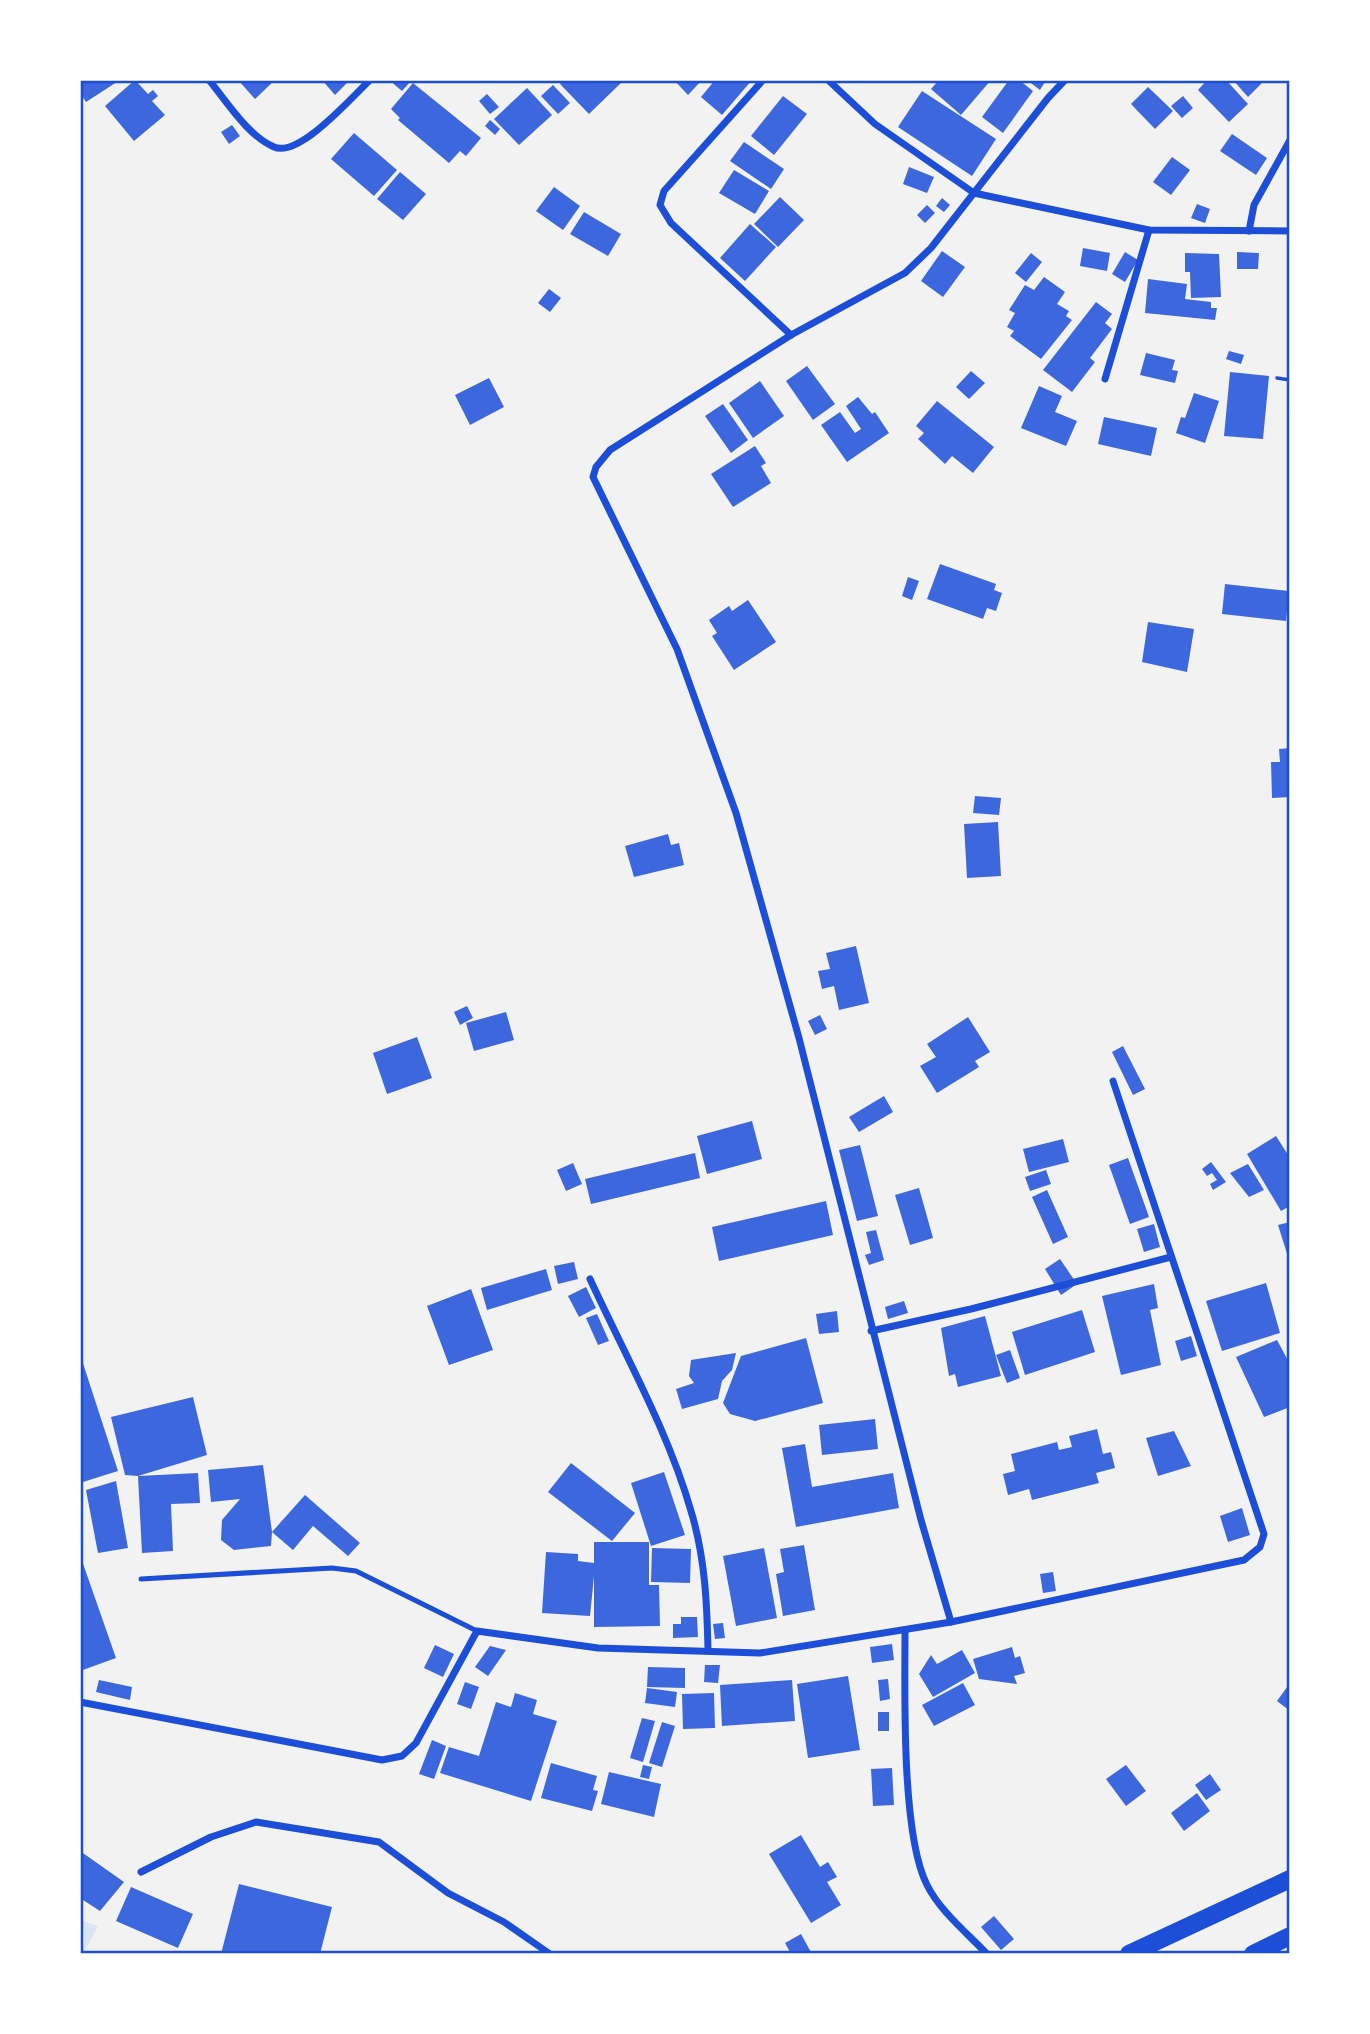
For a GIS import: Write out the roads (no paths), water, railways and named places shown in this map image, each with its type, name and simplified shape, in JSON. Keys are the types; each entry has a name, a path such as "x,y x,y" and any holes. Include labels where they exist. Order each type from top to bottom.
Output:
{"main road":[{"path":"1129,1954 1290,1878"},
{"path":"1253,1954 1290,1936"}],"street":[{"path":"209,80 263,141 277,149 292,147 321,128 370,80"},
{"path":"764,80 664,191 660,205 671,223 792,335"},
{"path":"828,80 875,124 974,193 1149,230 1290,231"},
{"path":"951,1622 871,1331 799,1038 736,813 677,649 593,477 596,467 610,450 792,335 905,273 931,248 1065,80"},
{"path":"1249,230 1254,205 1290,140"},
{"path":"1105,379 1149,230"},
{"path":"80,1702 382,1760 402,1756 416,1743 477,1630 598,1648 760,1653 951,1622 1244,1560 1260,1547 1264,1534 1113,1081"},
{"path":"871,1331 971,1309 1171,1256"},
{"path":"590,1279 668,1448 692,1511 706,1585 708,1650"},
{"path":"905,1630 904,1697 911,1818 920,1868 927,1886 937,1900 987,1954"},
{"path":"141,1872 211,1837 256,1822 379,1842 448,1893 504,1922 550,1954"}],"lane":[{"path":"141,1579 344,1570 356,1572 477,1630"}]}
